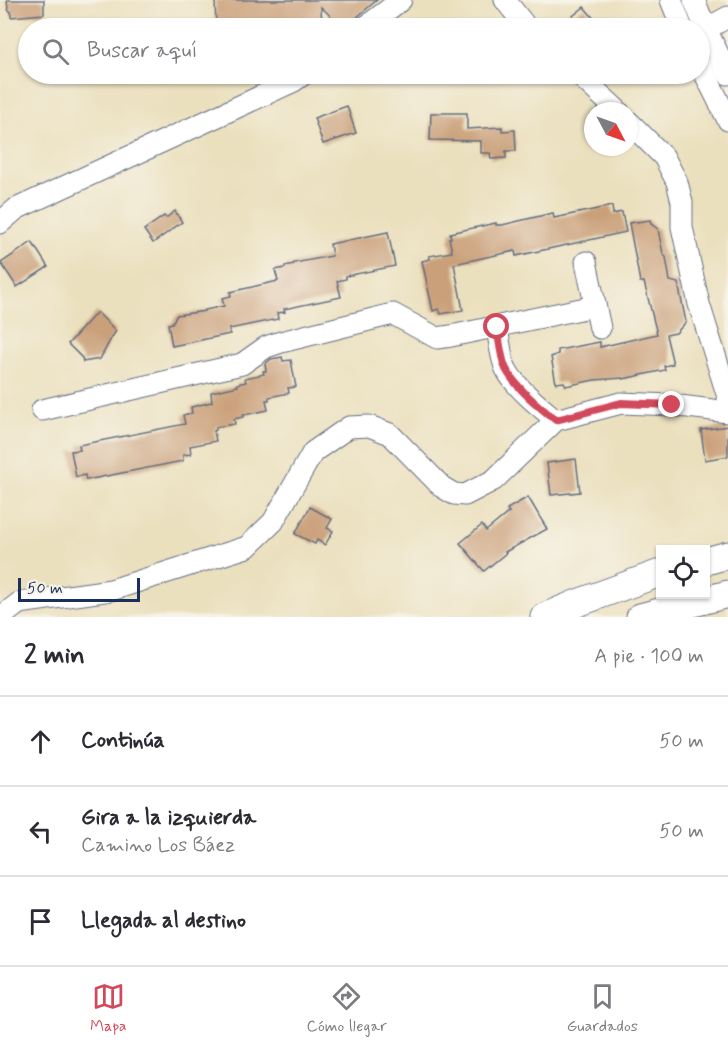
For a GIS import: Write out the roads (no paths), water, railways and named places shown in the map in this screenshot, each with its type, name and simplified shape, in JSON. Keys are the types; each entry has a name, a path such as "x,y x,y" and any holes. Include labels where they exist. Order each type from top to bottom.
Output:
{"main road":[{"path":"710,560 728,555"},
{"path":"544,617 656,574"},
{"path":"640,617 728,594"}],"street":[{"path":"377,18 401,0"},
{"path":"505,0 519,18"},
{"path":"671,0 678,18"},
{"path":"694,0 701,18"},
{"path":"710,27 728,17"},
{"path":"710,37 728,74"},
{"path":"0,223 16,209 287,84"},
{"path":"589,84 608,102"},
{"path":"709,84 728,120"},
{"path":"638,131 664,158 677,182 682,202 682,227 699,304 728,397"},
{"path":"586,262 600,328"},
{"path":"42,410 242,364 266,347 281,342 393,314 437,338 595,306"},
{"path":"497,327 505,368 534,402 556,420"},
{"path":"1,617 19,603 111,590 247,547 273,522 313,453 349,427 369,426 390,434 442,487 454,494 465,495 494,480 556,420 621,403 672,405 728,412"}]}
